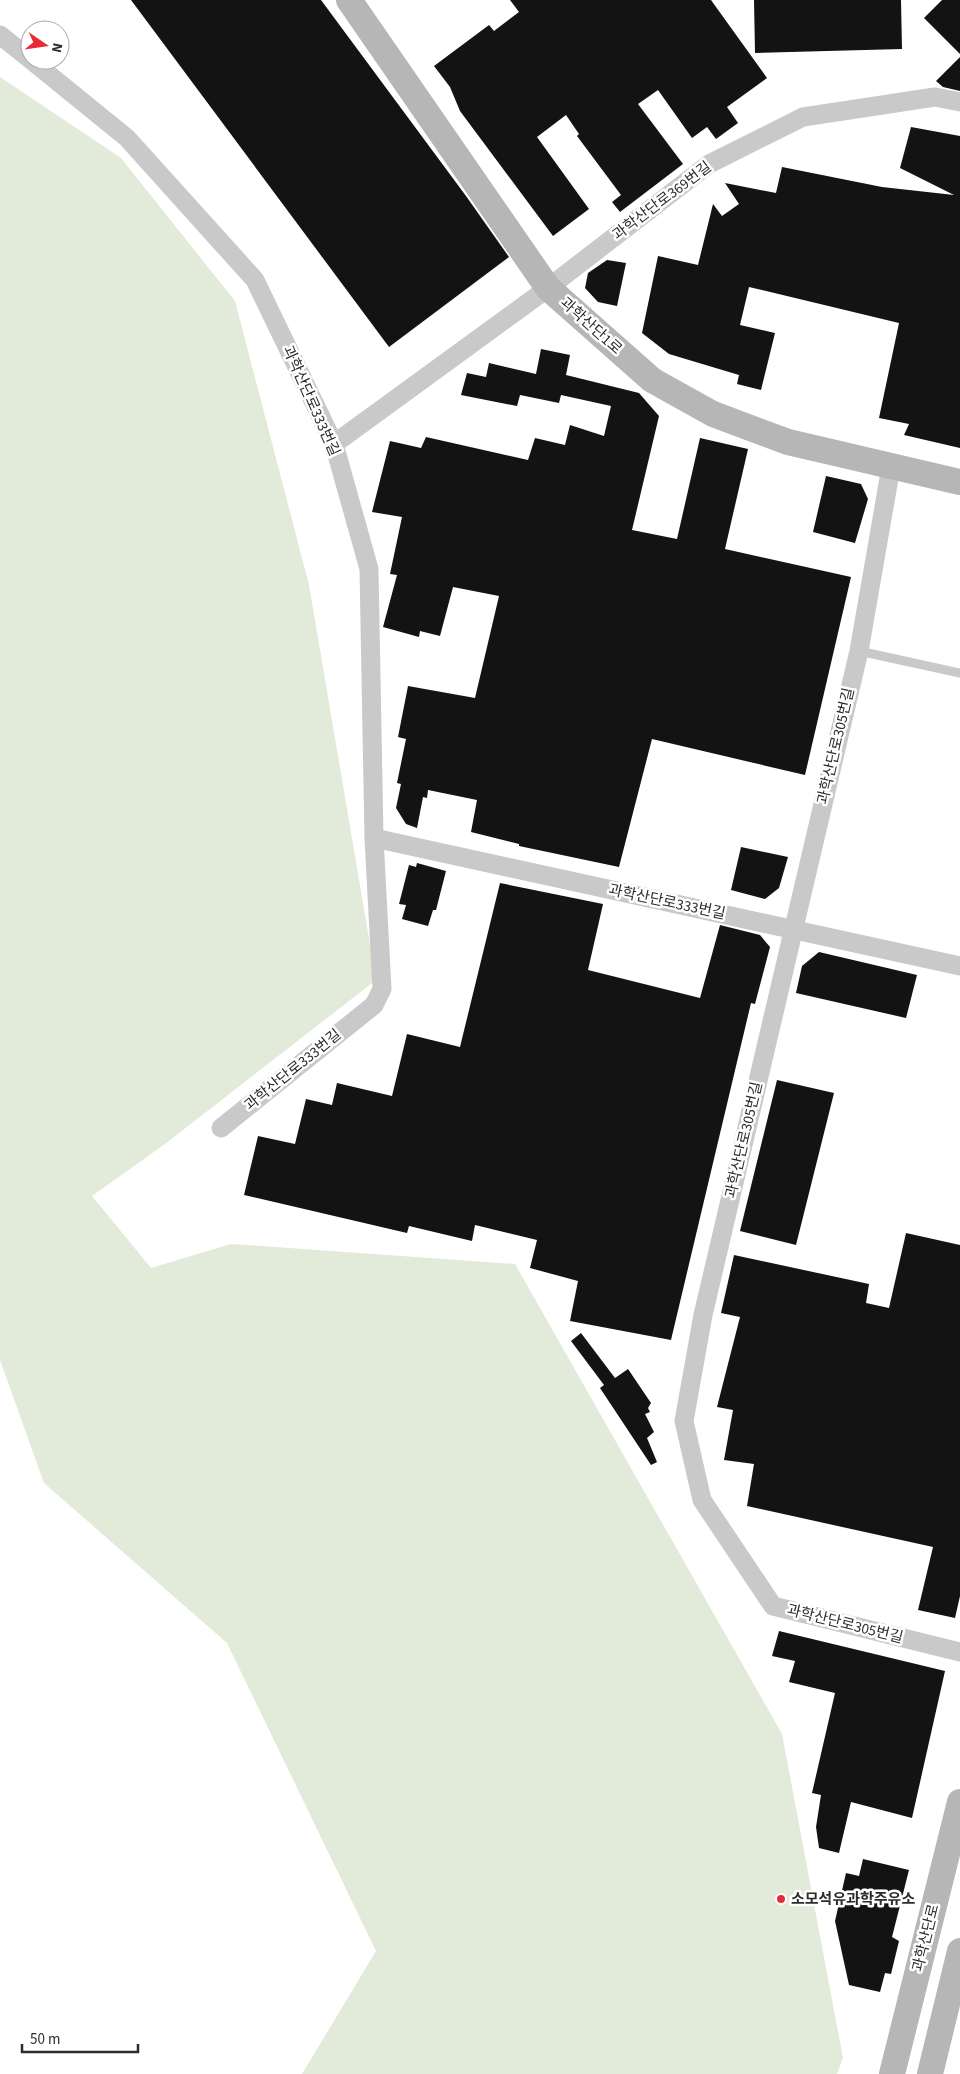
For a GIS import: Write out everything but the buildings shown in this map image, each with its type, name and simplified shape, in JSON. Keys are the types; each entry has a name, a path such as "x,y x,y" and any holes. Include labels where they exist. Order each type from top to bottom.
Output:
{"main road":[{"name":"과학산단1로","path":"349,0 548,288 652,380 712,414 788,442 960,482"},
{"name":"과학산단로","path":"892,2074 960,1802"},
{"path":"930,2074 960,1951"}],"street":[{"name":"과학산단로333번길","path":"0,35 20,52"},
{"name":"과학산단로333번길","path":"42,70 127,138 255,280 334,444 368,569 374,838 382,989 374,1005 221,1128"},
{"name":"과학산단로369번길","path":"334,444 548,288 709,164 803,117 935,97 960,102"},
{"name":"과학산단로305번길","path":"892,467 859,650 703,1315 684,1421 702,1500 773,1606 960,1652"},
{"name":"과학산단로333번길","path":"374,838 960,965"}],"lane":[{"path":"859,650 960,673"}],"green space":[{"path":"0,77 121,158 235,301 309,585 376,980 165,1144 92,1196 151,1268 231,1244 515,1264 782,1734 843,2058 837,2074 302,2074 376,1951 227,1643 44,1483 0,1360"}],"place":[{"name":"소모석유과학주유소","path":"781,1899"}]}
